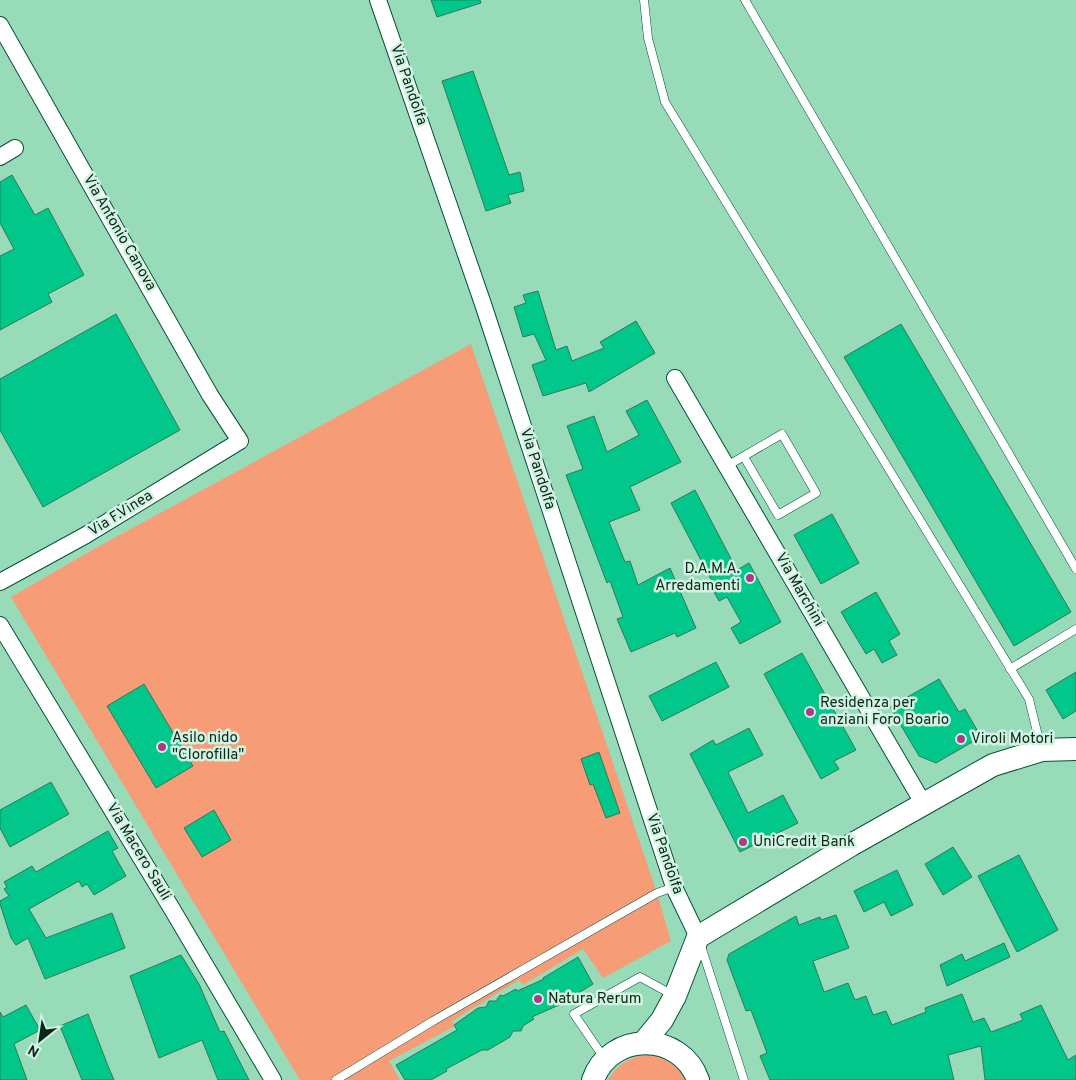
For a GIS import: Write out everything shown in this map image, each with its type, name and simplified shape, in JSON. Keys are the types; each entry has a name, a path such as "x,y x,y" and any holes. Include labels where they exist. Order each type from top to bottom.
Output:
{"main road":[{"path":"644,1042 662,1020 675,996 698,937 924,803 994,764 1042,750 1076,749"},
{"path":"595,1073 623,1047 644,1042 666,1046 677,1052 688,1062 696,1073 698,1080"}],"street":[{"name":"Via Pandolfa","path":"378,0 483,304 674,887 698,937"},
{"name":"Via Antonio Canova","path":"0,25 210,395 240,441"},
{"path":"0,157 15,148"},
{"name":"Via Marchini","path":"675,378 924,803"},
{"name":"Via F.Vinea","path":"0,582 86,535 240,441"},
{"name":"Via Macero Sauli","path":"0,625 273,1080"}],"lane":[{"path":"644,0 648,38 665,102 1028,699 1042,750"},
{"path":"746,0 1076,569"},
{"path":"727,466 782,434 816,492 778,515 744,457"},
{"path":"1010,669 1076,629"},
{"path":"336,1080 433,1021 640,902 674,887"},
{"path":"698,937 744,1080"},
{"path":"595,1073 574,1014 640,977 675,996"}],"shaded area":[{"path":"471,344 657,893 671,941 603,978 583,949 523,985 519,980 452,1021 455,1026 389,1061 400,1080 300,1080 11,597 94,549"},
{"path":"645,1055 658,1057 674,1065 686,1080 608,1080 615,1070 624,1063"}],"building":[{"path":"431,0 480,0 481,3 437,17"},
{"path":"473,71 509,175 520,172 524,191 508,195 511,203 486,211 442,81"},
{"path":"12,175 35,215 48,208 84,275 48,294 52,302 0,330 0,256 14,249 0,223 0,182"},
{"path":"538,291 556,350 567,346 572,361 604,348 600,342 636,321 655,353 589,392 586,383 543,396 532,365 546,360 534,334 523,337 514,307 526,303 523,295"},
{"path":"116,314 180,430 43,507 0,430 0,379"},
{"path":"901,324 1071,612 1014,646 844,357"},
{"path":"647,400 681,462 630,487 640,510 609,522 625,562 630,561 638,585 670,568 696,628 677,637 675,633 631,652 617,619 623,617 610,581 607,583 566,475 583,469 567,426 594,416 607,452 639,435 626,411"},
{"path":"695,490 737,570 749,563 781,622 740,644 731,628 741,622 727,597 719,601 710,585 713,583 671,503"},
{"path":"832,514 859,563 821,584 794,535"},
{"path":"876,592 900,634 889,641 897,655 882,663 874,649 866,654 841,612"},
{"name":"Residenza per anziani Foro Boario","path":"802,653 856,750 834,761 839,769 821,779 764,674"},
{"path":"716,662 729,687 662,721 649,696"},
{"path":"1076,672 1076,711 1063,719 1046,690"},
{"path":"939,679 959,712 965,709 981,737 936,763 919,756 890,707"},
{"path":"144,684 193,766 156,788 107,706"},
{"path":"749,728 763,755 728,772 748,813 783,795 798,823 740,852 690,754 713,740 716,745"},
{"path":"599,752 620,813 606,818 593,784 590,785 581,759"},
{"path":"51,782 69,814 10,847 0,828 0,810"},
{"path":"214,810 231,840 202,857 184,828"},
{"path":"108,831 118,848 112,851 126,876 94,895 87,884 82,887 79,881 29,909 46,938 112,913 125,948 45,979 28,938 16,945 11,938 0,904 0,901 9,896 4,889 7,887 4,882 32,866 36,872"},
{"path":"953,847 972,877 943,895 925,864"},
{"path":"1019,855 1058,930 1017,952 978,876"},
{"path":"897,870 913,905 891,916 884,902 864,912 854,891"},
{"path":"836,915 849,948 813,961 824,992 848,983 855,1000 866,996 873,1015 886,1011 892,1025 926,1012 925,1008 962,994 973,1022 984,1018 991,1032 1023,1020 1020,1014 1041,1005 1068,1060 1076,1055 1076,1080 985,1080 981,1046 948,1055 954,1080 770,1080 760,1056 767,1053 751,1010 746,1011 727,960 729,954 796,916 799,925 820,917 821,920"},
{"path":"1004,943 1010,957 947,986 940,965 962,954 965,961"},
{"path":"181,955 199,984 220,1032 224,1031 249,1080 218,1080 202,1040 159,1058 130,976"},
{"path":"578,957 593,984 559,1005 532,1017 534,1019 523,1026 521,1031 513,1031 510,1037 488,1050 482,1050 446,1069 447,1071 431,1080 405,1080 396,1065 457,1030 454,1025 478,1008 486,1007 489,1001 496,1001 500,995 503,996 516,989 517,991 544,979"},
{"path":"26,1005 40,1030 14,1044 27,1080 0,1080 0,1012 3,1017"},
{"path":"88,1014 114,1080 82,1080 60,1026"}],"place":[{"name":"D.A.M.A. Arredamenti","path":"750,578"},
{"name":"Residenza per anziani Foro Boario","path":"810,712"},
{"name":"Viroli Motori","path":"961,739"},
{"name":"Asilo nido \"Clorofilla\"","path":"162,747"},
{"name":"UniCredit Bank","path":"743,842"},
{"name":"Natura Rerum","path":"538,999"}]}
